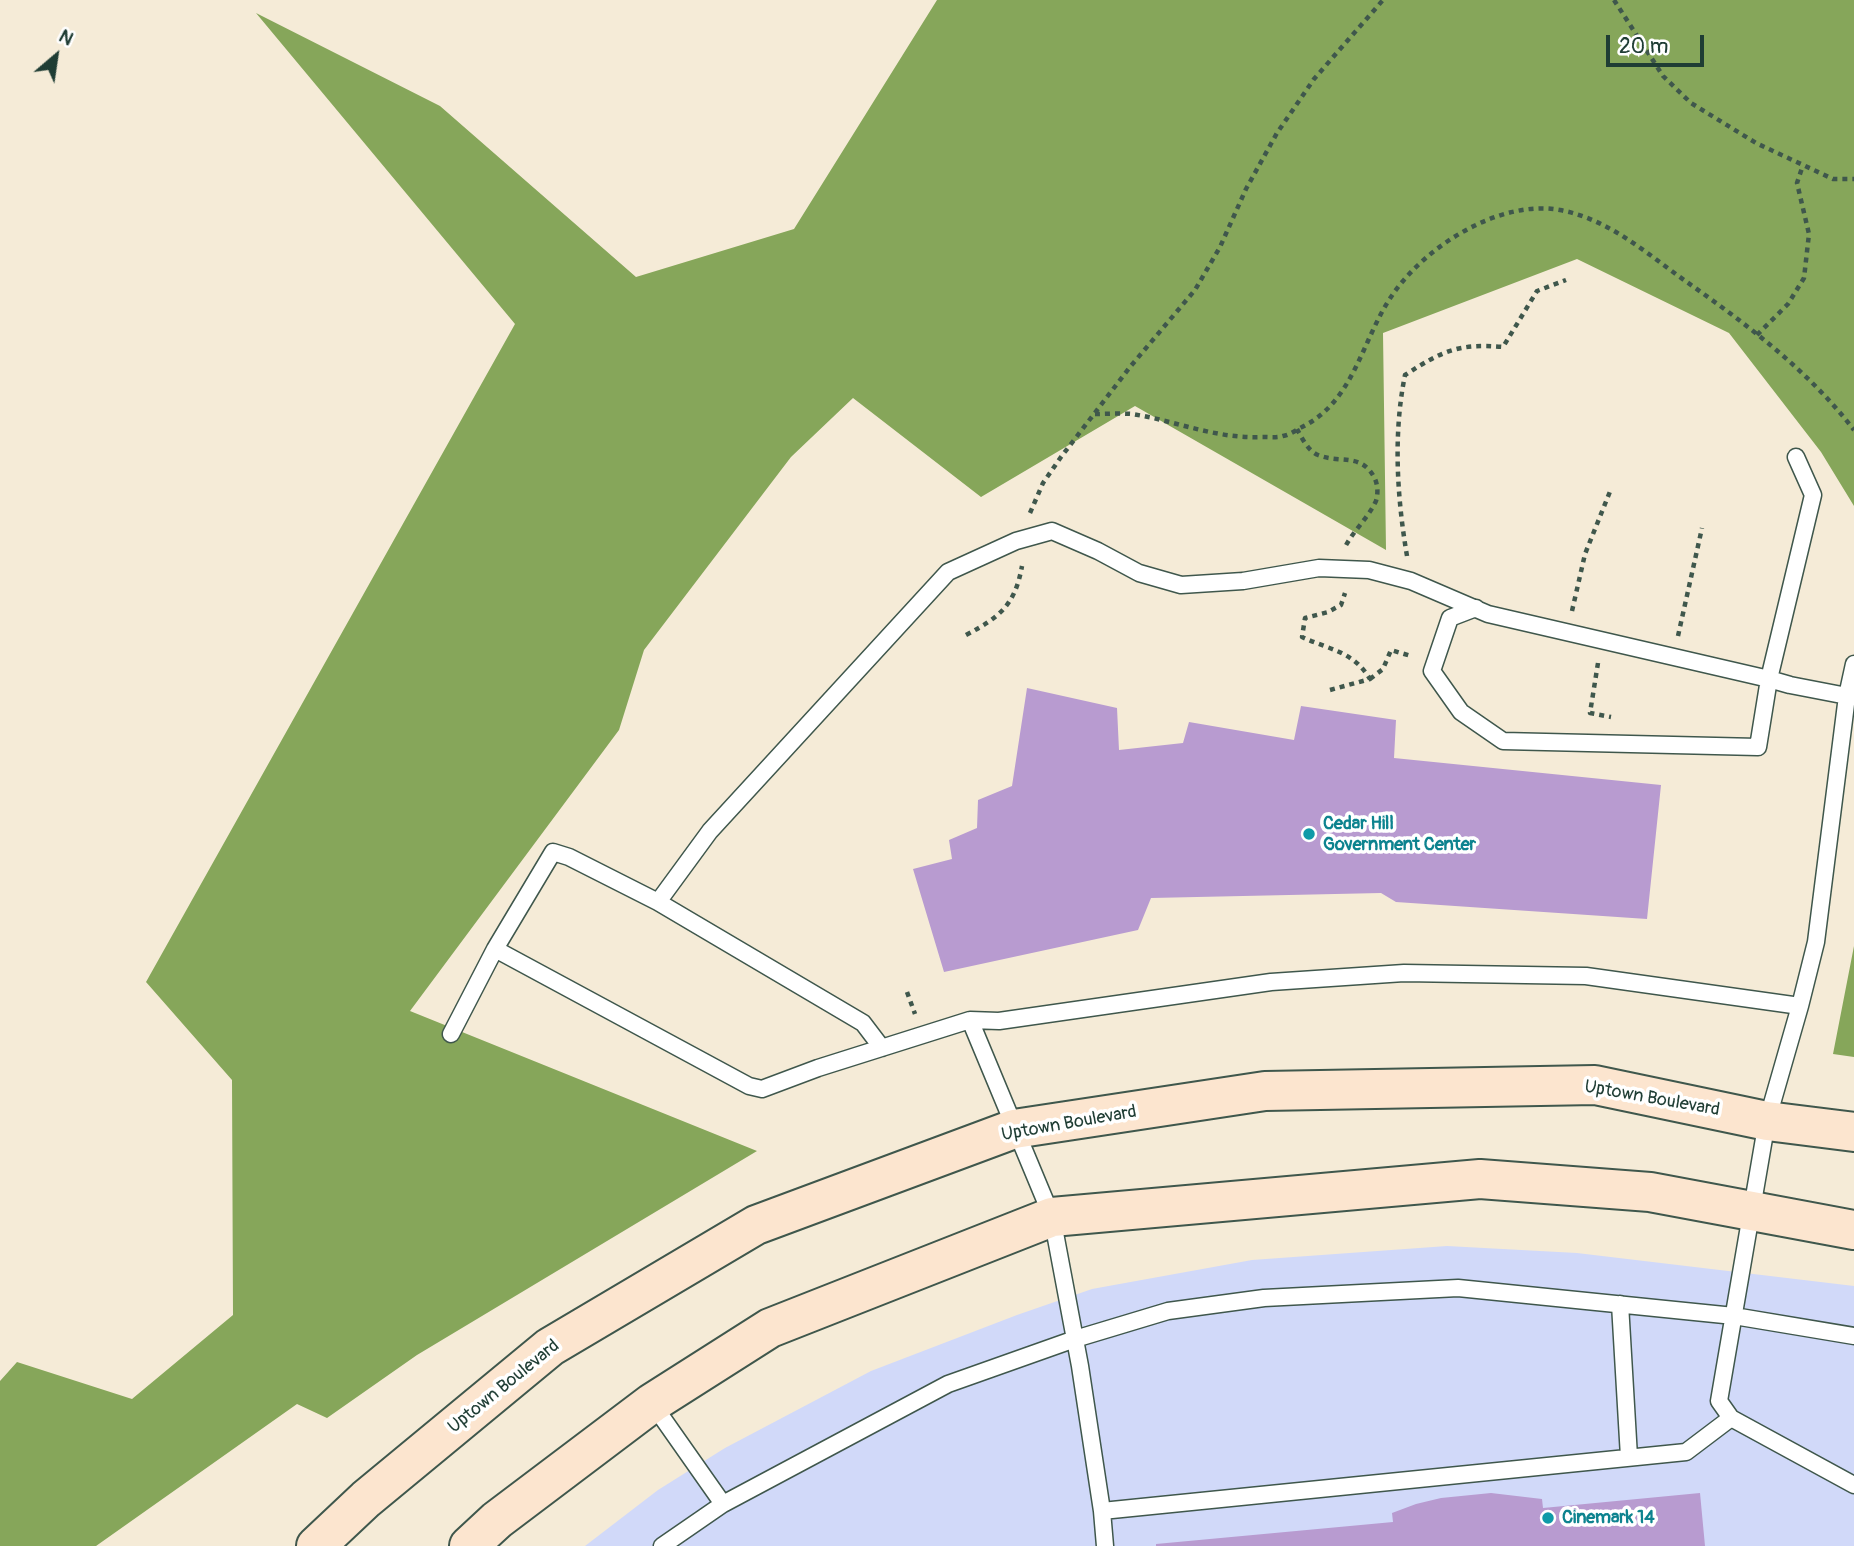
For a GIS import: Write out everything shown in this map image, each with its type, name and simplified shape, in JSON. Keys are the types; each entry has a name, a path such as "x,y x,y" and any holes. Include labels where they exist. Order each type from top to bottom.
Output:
{"street":[{"name":"Uptown Boulevard","path":"316,1546 366,1499 550,1347 595,1320 756,1225 1014,1129 1265,1091 1595,1085 1767,1121 1854,1132"},
{"path":"469,1546 497,1521 652,1403 770,1328 1052,1217 1480,1179 1650,1192 1854,1230"}],"lane":[{"path":"1476,608 1450,618 1432,671 1461,712 1503,741 1758,747 1769,679 1813,495 1797,457"},
{"path":"658,902 710,831 948,572 1016,541 1052,531 1139,573 1181,585 1243,581 1318,568 1369,570 1411,581 1488,614 1790,685 1847,695"},
{"path":"1854,664 1847,695 1816,942 1767,1121 1719,1401 1731,1419 1854,1485"},
{"path":"451,1034 495,948 553,852 569,857 658,902 863,1023 882,1048"},
{"path":"495,948 749,1086 762,1089 970,1020 999,1021 1271,982 1405,973 1586,976 1800,1006"},
{"path":"970,1020 1052,1217 1102,1511 1105,1546"},
{"path":"662,1546 723,1504 948,1384 1074,1339 1168,1311 1264,1298 1458,1288 1734,1316 1854,1336"},
{"path":"1620,1304 1629,1457"},
{"path":"652,1403 723,1504"},
{"path":"1102,1511 1686,1452 1731,1419"}],"path":[{"path":"1028,521 1043,483 1195,290 1220,247 1246,189 1277,133 1314,79 1383,0"},
{"path":"1614,0 1663,76 1691,103 1756,142 1833,179 1854,179"},
{"path":"1757,335 1788,304 1804,278 1809,234 1797,183 1803,165"},
{"path":"1095,414 1131,414 1238,438 1283,436 1317,420 1340,395 1393,293 1426,258 1459,233 1491,218 1529,208 1560,210 1601,223 1723,307 1782,355 1854,430"},
{"path":"1411,581 1398,485 1400,401 1405,375 1430,358 1455,347 1503,347 1537,291 1566,280"},
{"path":"1567,632 1584,554 1611,489"},
{"path":"1674,657 1703,528"},
{"path":"966,635 1007,608 1018,586 1024,554"},
{"path":"1602,640 1590,713 1614,717"},
{"path":"1370,679 1383,669 1391,650"},
{"path":"907,992 916,1016"}],"shaded area":[{"path":"1447,1246 1577,1253 1854,1286 1854,1546 585,1546 658,1490 725,1448 871,1371 1017,1315 1092,1289 1252,1260"}],"green space":[{"path":"937,0 1854,0 1854,506 1821,452 1729,333 1577,259 1383,333 1386,550 1135,406 981,497 853,398 791,457 644,650 619,730 410,1011 757,1151 417,1355 327,1418 297,1404 96,1546 0,1546 0,1381 17,1362 132,1399 233,1315 232,1080 146,982 515,324 256,13 440,106 636,277 794,229"},
{"path":"1854,946 1854,1057 1833,1054"}],"building":[{"name":"Cedar Hill Government Center","path":"1027,688 1117,708 1119,750 1183,743 1189,722 1294,740 1301,706 1396,720 1394,758 1661,785 1647,919 1396,902 1381,893 1151,898 1138,930 944,972 913,869 952,859 949,840 977,828 978,800 1012,786"},
{"name":"Cinemark 14","path":"1491,1493 1542,1499 1543,1508 1700,1493 1705,1546 1156,1546 1393,1522 1392,1513 1416,1504 1441,1498"}],"place":[{"name":"Cedar Hill Government Center","path":"1309,834"},
{"name":"Cinemark 14","path":"1548,1518"}]}
